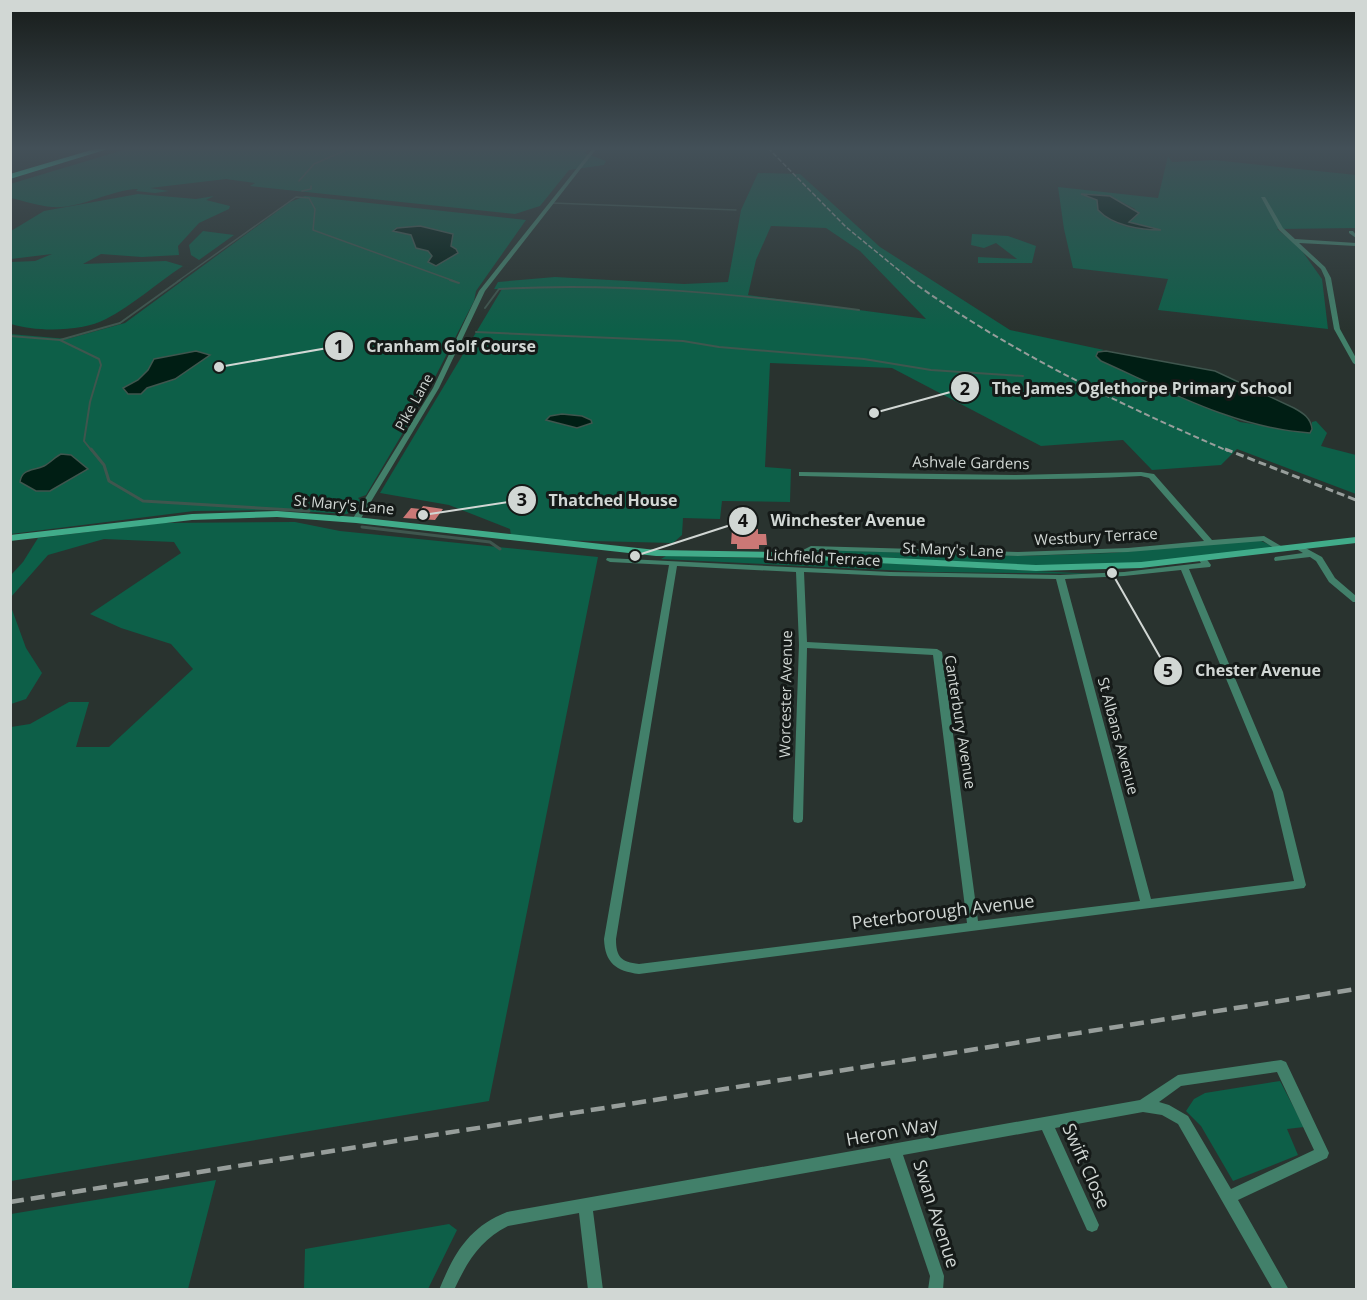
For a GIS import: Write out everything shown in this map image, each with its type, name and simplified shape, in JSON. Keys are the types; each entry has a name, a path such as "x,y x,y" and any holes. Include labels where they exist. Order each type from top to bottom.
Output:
{"main road":[{"name":"St Mary's Lane","path":"10,538 234,514 356,520 655,558 806,557 1036,568 1130,566 1280,554 1297,547 1356,540"}],"street":[{"name":"Pike Lane","path":"356,520 403,446 436,388 482,291 547,209"},
{"path":"1269,209 1281,230 1316,261 1328,278 1337,329 1356,363"},
{"path":"1351,232 1356,237"},
{"path":"1310,234 1315,238 1312,241"},
{"path":"1295,241 1356,244"},
{"name":"Ashvale Gardens","path":"802,474 983,478 1076,478 1141,474 1151,476 1209,542"},
{"name":"Westbury Terrace","path":"806,557 807,550 811,548 1029,554 1128,550 1264,538 1280,554"},
{"path":"1297,547 1319,559 1332,580 1356,600"},
{"path":"1280,554 1310,555"},
{"name":"Lichfield Terrace","path":"610,560 655,558 673,564 800,570 1060,577 1124,574 1207,565 1202,559"},
{"name":"Peterborough Avenue","path":"673,564 609,950 614,960 624,967 639,969 1300,885 1278,792 1184,567"},
{"name":"Worcester Avenue","path":"798,819 803,645 800,570"},
{"name":"St Albans Avenue","path":"1060,577 1146,903"},
{"name":"Canterbury Avenue","path":"803,645 937,652 973,927"},
{"path":"1143,1106 1178,1081 1281,1066 1323,1154 1229,1197"},
{"name":"Heron Way","path":"446,1290 474,1238 488,1227 507,1219 1143,1106 1164,1109 1183,1120 1282,1290"},
{"name":"Swift Close","path":"1046,1123 1092,1225"},
{"name":"Swan Avenue","path":"894,1150 937,1276 936,1290"},
{"path":"585,1205 596,1290"}],"green space":[{"path":"57,209 229,209 199,223 178,246 179,255 142,257 101,254 83,264 166,261 183,266 106,319 72,328 21,327 11,324 11,262 35,261 52,254 11,259 11,231 44,211"},
{"path":"281,209 422,209 526,220 476,291 474,301 430,387 366,495 358,498 362,502 347,514 281,510 194,511 11,534 10,334 67,339 125,323"},
{"path":"465,209 532,209 515,214"},
{"path":"742,209 838,209 880,247 1010,330 1104,350 1098,352 1240,422 1310,433 1312,422 1316,421 1327,433 1321,446 1356,455 1356,494 1237,449 1221,465 1152,470 1123,440 1041,446 892,368 770,363 765,467 791,469 790,502 722,501 720,519 683,518 682,535 673,543 553,540 511,536 510,529 449,505 380,493 502,289 494,289 498,282 555,277 684,284 728,282","holes":["771,226 826,228 860,251 926,319 748,295 756,260"]},
{"path":"1061,209 1098,209 1114,222 1147,229 1129,222 1136,216 1134,209 1356,209 1356,228 1277,229 1300,248 1322,279 1328,329 1158,310 1168,279 1073,268"},
{"path":"203,231 234,235 199,260 191,255 189,245"},
{"path":"972,234 1008,236 1036,246 1032,263 978,263 978,257 1017,259 996,243 984,248 971,245"},
{"path":"295,522 340,531 598,557 489,1101 11,1181 11,727 30,724 69,702 89,702 76,747 109,747 193,669 171,644 121,628 90,614 181,553 174,542 104,539 48,555 11,597 11,575 23,562 38,538 162,523"},
{"path":"1259,540 1272,546 1270,549 1152,562 1079,565 1011,565 816,553 818,550 1021,556 1111,553"},
{"path":"666,556 803,559 1096,574 928,572 661,559"},
{"path":"10,604 26,648 42,673 26,699 11,704"},
{"path":"1280,1081 1304,1127 1287,1129 1298,1155 1233,1181 1201,1126 1186,1111 1194,1099 1205,1093"},
{"path":"216,1180 188,1289 11,1289 11,1214"},
{"path":"449,1224 457,1230 428,1289 304,1289 305,1249"}],"shaded area":[{"path":"1132,209 1139,213 1129,222 1161,230 1136,228 1119,223 1098,210"},
{"path":"420,226 453,234 451,246 458,253 436,266 428,262 432,256 428,251 416,248 411,235 393,231 397,228"},
{"path":"196,351 210,355 175,379 147,388 141,394 128,394 123,388 138,380 148,370 154,359"},
{"path":"1106,351 1215,371 1297,410 1308,419 1312,429 1310,433 1282,430 1255,424 1202,406 1101,361 1096,356 1098,352"},
{"path":"562,414 582,416 591,420 592,423 577,428 546,420 550,416"},
{"path":"61,454 71,455 88,469 50,491 36,491 20,482 23,474 44,466"}],"building":[{"path":"423,506 443,509 435,520 403,518 411,508 421,509"},
{"path":"732,529 758,529 758,534 766,534 767,545 759,545 759,549 737,549 737,544 731,544"}],"waterway":[{"path":"178,281 280,209"},
{"path":"315,209 313,230 454,281"},
{"path":"701,209 736,210"},
{"path":"60,340 120,323 180,280"},
{"path":"450,280 459,283"},
{"path":"485,308 499,289 589,287 724,294 859,310"},
{"path":"476,332 683,341 719,347 864,359 931,370 1023,376"},
{"path":"10,336 60,340"},
{"path":"60,340 99,359 101,365 90,402 84,441 92,451"},
{"path":"91,449 104,465 109,481 143,501 309,511"},
{"path":"362,527 490,542 500,549"}],"railway":[{"path":"828,209 846,227 912,281"},
{"path":"910,280 947,306 1024,353 1104,395 1228,451"},
{"path":"1225,449 1356,500"},
{"path":"10,1202 1356,989"}],"place":[{"name":"Cranham Golf Course","path":"219,367"},
{"name":"The James Oglethorpe Primary School","path":"874,413"},
{"name":"Thatched House","path":"423,515"},
{"name":"Winchester Avenue","path":"635,556"},
{"name":"Chester Avenue","path":"1112,573"}]}
